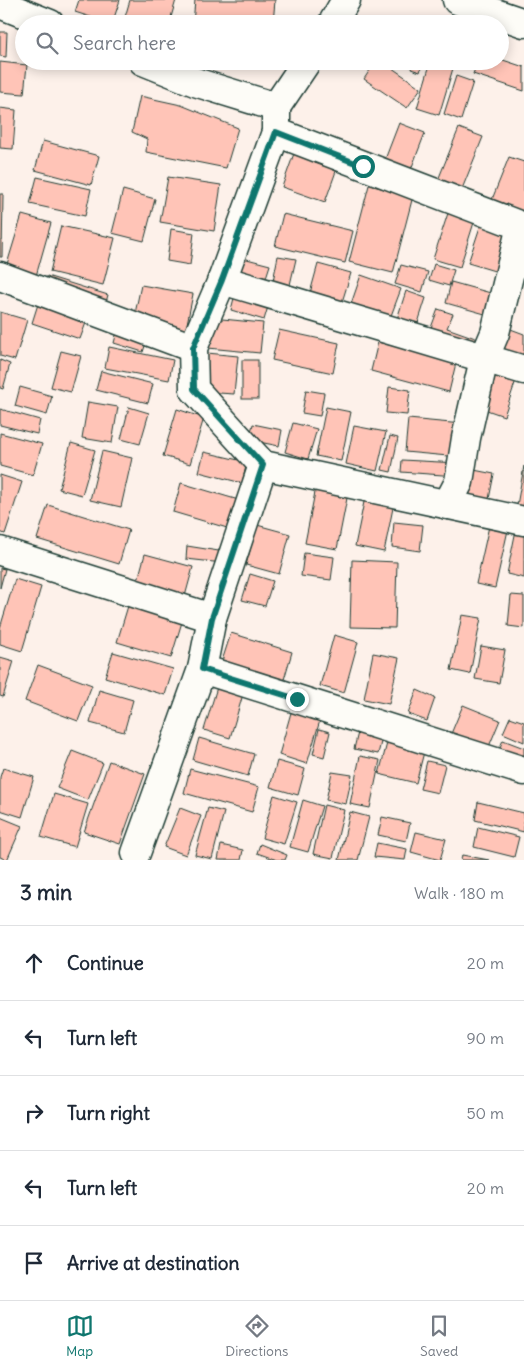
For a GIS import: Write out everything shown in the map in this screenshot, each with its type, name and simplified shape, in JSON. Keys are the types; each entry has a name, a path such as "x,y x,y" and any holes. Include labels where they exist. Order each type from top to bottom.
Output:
{"street":[{"path":"337,15 346,0"},
{"path":"457,0 501,15"},
{"path":"0,4 28,15"},
{"path":"509,18 524,23"},
{"path":"165,70 523,227 495,333 484,359 466,438 459,482 447,505"},
{"path":"302,70 276,119 222,280 193,348 194,389 263,465 524,521"},
{"path":"0,276 193,348"},
{"path":"222,280 524,370"},
{"path":"141,858 202,669 212,618 263,465"},
{"path":"0,551 212,618"},
{"path":"202,669 524,771"}],"building":[{"path":"79,0 120,0 115,15 84,15 75,12"},
{"path":"130,0 176,0 172,15 126,15"},
{"path":"195,0 275,0 274,15 194,15"},
{"path":"0,32 7,32 6,57 0,56"},
{"path":"0,62 15,64 15,70 26,70 24,94 0,92"},
{"path":"509,62 524,67 524,91 473,74 475,70 509,70"},
{"path":"370,70 395,70 421,88 407,108 364,79"},
{"path":"428,70 452,70 439,115 417,108"},
{"path":"456,76 473,82 461,120 444,114"},
{"path":"140,96 181,105 238,128 226,168 146,152 147,139 132,132"},
{"path":"0,108 16,110 13,149 0,148"},
{"path":"399,123 425,133 410,172 384,162"},
{"path":"459,128 483,137 462,189 438,180"},
{"path":"43,141 99,156 91,185 35,170"},
{"path":"297,145 340,160 325,202 282,187"},
{"path":"509,157 524,162 524,214 491,202"},
{"path":"37,177 91,189 85,216 30,204"},
{"path":"168,177 221,185 214,231 160,222"},
{"path":"369,185 413,196 393,273 349,262"},
{"path":"123,190 155,199 144,241 112,233"},
{"path":"0,194 3,194 2,257 0,257"},
{"path":"450,207 476,216 460,267 433,259"},
{"path":"283,214 353,231 345,263 275,246"},
{"path":"22,215 51,223 34,283 4,274"},
{"path":"482,221 512,230 498,272 468,263"},
{"path":"61,226 115,238 103,285 50,272"},
{"path":"171,229 194,233 190,265 167,261"},
{"path":"278,256 296,259 289,289 272,286"},
{"path":"243,258 270,265 262,290 235,282"},
{"path":"318,264 351,273 342,302 310,293"},
{"path":"434,264 454,270 449,286 429,280"},
{"path":"401,265 428,272 422,292 395,284"},
{"path":"361,275 401,289 389,321 350,307"},
{"path":"47,276 108,295 104,309 43,290"},
{"path":"451,282 498,295 492,316 446,303"},
{"path":"141,285 193,294 185,334 133,323"},
{"path":"236,290 270,300 264,320 231,310"},
{"path":"406,291 426,298 417,326 397,319"},
{"path":"38,304 87,320 80,339 32,323"},
{"path":"438,309 453,314 447,328 481,340 478,351 429,333"},
{"path":"0,312 27,320 15,360 0,356"},
{"path":"212,318 263,323 260,353 208,348"},
{"path":"119,324 149,334 143,352 114,343"},
{"path":"508,328 524,334 524,352 521,360 500,352"},
{"path":"279,330 339,343 333,373 272,360"},
{"path":"378,342 456,363 449,392 371,371"},
{"path":"109,347 173,360 169,380 105,368"},
{"path":"61,351 81,356 71,392 51,387"},
{"path":"207,353 238,356 234,394 203,392"},
{"path":"0,360 10,364 3,389 0,388"},
{"path":"242,360 258,360 258,399 242,399"},
{"path":"101,371 153,384 148,403 96,390"},
{"path":"494,372 516,380 504,416 481,408"},
{"path":"20,387 52,396 47,415 15,406"},
{"path":"389,387 410,390 407,415 386,413"},
{"path":"306,390 324,393 320,416 302,413"},
{"path":"88,402 118,407 112,443 82,438"},
{"path":"129,407 149,413 140,444 121,439"},
{"path":"326,407 351,412 341,461 316,456"},
{"path":"0,409 40,420 37,434 0,425"},
{"path":"177,409 204,418 190,464 163,456"},
{"path":"408,419 462,424 459,457 405,452"},
{"path":"293,423 317,429 308,459 285,452"},
{"path":"253,424 282,430 279,446 249,440"},
{"path":"354,426 386,432 377,471 346,464"},
{"path":"0,433 42,444 33,475 0,466"},
{"path":"390,436 398,438 391,472 382,470"},
{"path":"71,443 95,450 82,495 59,489"},
{"path":"102,451 132,458 121,507 90,500"},
{"path":"204,452 247,462 242,483 199,472"},
{"path":"402,460 458,463 457,476 401,472"},
{"path":"524,466 524,512 516,511"},
{"path":"474,470 494,474 488,504 468,499"},
{"path":"0,475 22,482 5,534 0,532"},
{"path":"317,482 349,488 337,549 305,543"},
{"path":"181,483 242,501 234,530 173,512"},
{"path":"365,497 394,503 384,552 355,546"},
{"path":"48,505 129,530 119,564 37,539"},
{"path":"394,522 423,525 420,551 392,547"},
{"path":"257,525 290,534 279,574 246,565"},
{"path":"489,526 508,530 495,588 476,584"},
{"path":"516,530 524,532 524,578 507,574"},
{"path":"187,546 225,552 223,563 186,559"},
{"path":"304,553 334,557 331,580 301,576"},
{"path":"145,554 193,567 184,600 136,587"},
{"path":"352,560 397,562 395,628 350,627"},
{"path":"0,568 5,569 0,588"},
{"path":"250,574 273,581 265,606 242,600"},
{"path":"15,579 41,587 22,651 0,644 0,628"},
{"path":"511,595 524,596 524,628 508,626"},
{"path":"128,606 182,622 171,658 117,642"},
{"path":"462,615 481,618 470,674 451,670"},
{"path":"231,633 292,652 283,683 221,664"},
{"path":"334,635 358,642 344,693 320,686"},
{"path":"481,646 505,650 499,683 475,679"},
{"path":"113,652 173,669 165,695 105,677"},
{"path":"373,653 399,658 389,704 364,699"},
{"path":"0,657 14,661 3,697 0,696"},
{"path":"38,665 92,685 78,721 25,701"},
{"path":"218,684 244,691 230,738 204,730"},
{"path":"99,690 133,700 124,732 90,723"},
{"path":"417,690 435,698 427,721 408,714"},
{"path":"463,705 500,720 485,756 448,741"},
{"path":"292,709 321,717 307,764 279,755"},
{"path":"510,717 524,722 524,742 503,733"},
{"path":"360,724 384,730 378,754 354,749"},
{"path":"319,729 330,732 324,757 313,754"},
{"path":"199,738 254,754 248,776 193,760"},
{"path":"503,740 524,748 524,768 496,757"},
{"path":"387,743 424,752 416,783 379,774"},
{"path":"72,751 103,763 88,800 57,788"},
{"path":"360,756 380,760 370,808 350,804"},
{"path":"109,761 145,774 120,844 84,832"},
{"path":"277,761 305,769 298,795 270,787"},
{"path":"427,761 445,765 438,793 420,789"},
{"path":"3,768 34,777 22,817 0,810 0,777"},
{"path":"190,769 259,787 252,812 184,793"},
{"path":"332,772 352,775 346,804 326,800"},
{"path":"54,794 88,804 75,847 41,837"},
{"path":"274,795 297,802 284,844 262,838"},
{"path":"303,800 322,806 308,852 290,847"},
{"path":"478,802 524,813 524,832 475,820"},
{"path":"324,805 344,810 333,858 313,854"},
{"path":"180,808 201,816 186,855 164,847"},
{"path":"208,808 224,812 212,859 195,855"},
{"path":"350,812 369,817 358,860 339,860"},
{"path":"0,817 22,826 7,860 0,857"},
{"path":"382,817 410,823 406,841 378,835"},
{"path":"478,827 519,837 514,857 474,847"},
{"path":"416,832 446,839 440,860 411,852"},
{"path":"377,843 407,849 405,860 374,857"},
{"path":"260,844 287,855 285,860 277,860 257,853"},
{"path":"221,845 243,850 241,860 218,860"},
{"path":"462,855 489,860 461,860"}],"route":[{"path":"297,699 202,669 212,618 263,465 194,389 193,348 222,280 276,132 363,166"}]}
